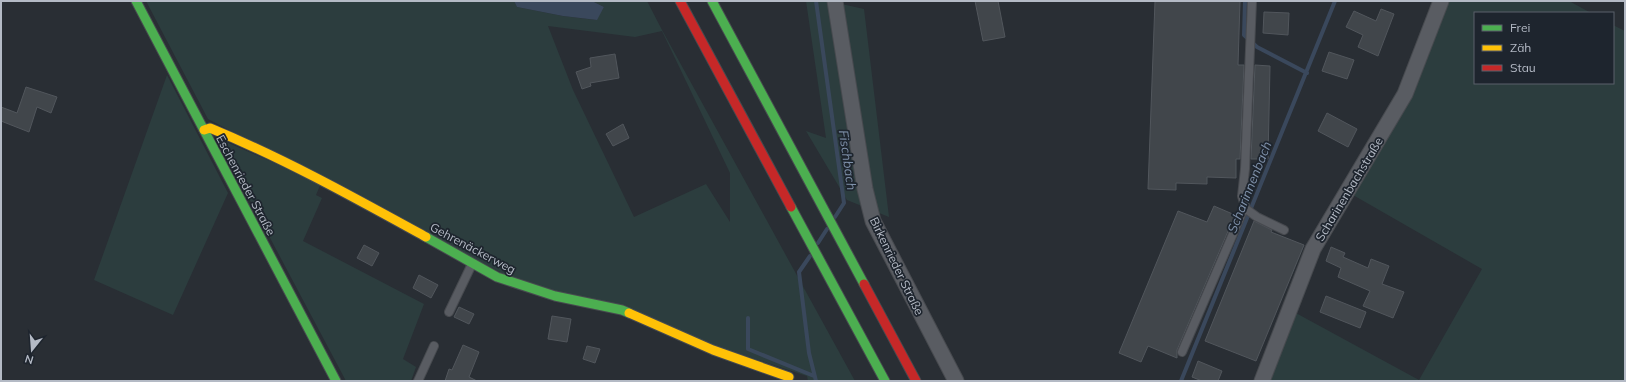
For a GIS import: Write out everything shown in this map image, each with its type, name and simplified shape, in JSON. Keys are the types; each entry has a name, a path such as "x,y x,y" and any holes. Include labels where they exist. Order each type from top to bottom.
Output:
{"main road":[{"name":"Eschenrieder Straße","path":"136,1 336,381"},
{"path":"680,1 885,381"},
{"path":"712,1 916,381"},
{"name":"Gehrenäckerweg","path":"204,130 210,128 251,145 330,184 497,277 555,296 622,310 713,350 789,377"}],"street":[{"name":"Birkenrieder Straße","path":"835,1 866,189 873,221 956,381"},
{"name":"Scharinenbachstraße","path":"1262,381 1313,249 1405,94 1441,1"}],"lane":[{"path":"1182,352 1245,208 1242,196 1245,169 1252,1"},
{"path":"1245,208 1257,217 1284,230"},
{"path":"449,312 472,263"},
{"path":"418,381 434,346"}],"shaded area":[{"path":"146,1 514,1 517,7 563,16 596,20 604,7 592,1 647,1 855,381 808,381 807,376 519,282 208,119","holes":["548,26 635,37 662,31 730,173 730,222 706,184 634,217 573,90"]},
{"path":"806,1 828,1 864,9 889,217 847,200 806,131 826,138"},
{"path":"1448,1 1569,1 1589,12 1474,12 1474,84 1614,84 1614,26 1625,31 1625,381 1268,381 1294,312 1419,380 1482,269 1353,195"},
{"path":"167,75 228,193 173,315 94,280"},
{"path":"217,138 321,183 316,195 322,198 303,241 424,304 403,359 416,367 411,381 346,381"}],"water":[{"path":"514,1 592,1 604,7 597,20 563,16 517,7"}],"building":[{"path":"975,1 998,1 1005,37 983,41"},
{"path":"1155,1 1240,1 1238,65 1244,65 1240,159 1236,159 1236,178 1207,177 1207,184 1176,183 1176,190 1148,189"},
{"path":"1381,9 1394,14 1378,56 1358,47 1363,35 1346,27 1354,11 1376,21"},
{"path":"1264,12 1289,13 1288,35 1263,33"},
{"path":"1329,52 1354,60 1347,79 1322,71"},
{"path":"615,54 619,78 590,83 591,86 582,89 576,72 591,67 590,58"},
{"path":"1255,65 1270,66 1268,159 1251,159"},
{"path":"26,87 57,97 51,113 37,107 29,132 1,121 1,107 17,113"},
{"path":"1327,113 1357,129 1348,147 1318,131"},
{"path":"623,124 629,138 613,146 606,134"},
{"path":"1214,206 1235,215 1177,350 1177,358 1148,346 1141,362 1119,353 1178,211 1207,222"},
{"path":"1254,221 1272,230 1271,232 1304,245 1256,361 1205,341"},
{"path":"364,245 379,253 372,266 357,258"},
{"path":"1331,247 1345,253 1343,257 1368,268 1371,259 1389,266 1382,284 1404,292 1393,318 1363,306 1370,291 1338,277 1341,268 1326,261"},
{"path":"419,275 438,285 431,298 413,288"},
{"path":"1326,296 1366,312 1360,328 1320,312"},
{"path":"459,307 474,314 469,324 454,317"},
{"path":"552,316 571,319 567,342 548,339"},
{"path":"463,345 479,352 469,377 477,381 445,381 449,369 452,370"},
{"path":"587,346 600,349 595,363 583,359"},
{"path":"1198,361 1222,371 1218,381 1202,381 1192,377"}],"waterway":[{"name":"Fischbach","path":"816,1 844,203 835,217"},
{"path":"1245,1 1244,35 1257,47 1307,73"},
{"name":"Scharinnenbach","path":"1181,381 1335,1"},
{"name":"Fischbach","path":"818,243 827,229"},
{"name":"Fischbach","path":"810,256 799,272 809,353 816,381"},
{"path":"748,318 748,349 814,376"}],"traffic: fast":[{"path":"136,1 336,381"},
{"path":"712,1 864,284"},
{"path":"791,207 885,381"},
{"path":"426,237 497,277 555,296 622,310 629,313"}],"traffic: slow":[{"path":"204,130 210,128 265,153 320,180 426,237"},
{"path":"629,313 713,350 789,377"}],"traffic: jam":[{"path":"680,1 791,207"},
{"path":"864,284 916,381"}]}
